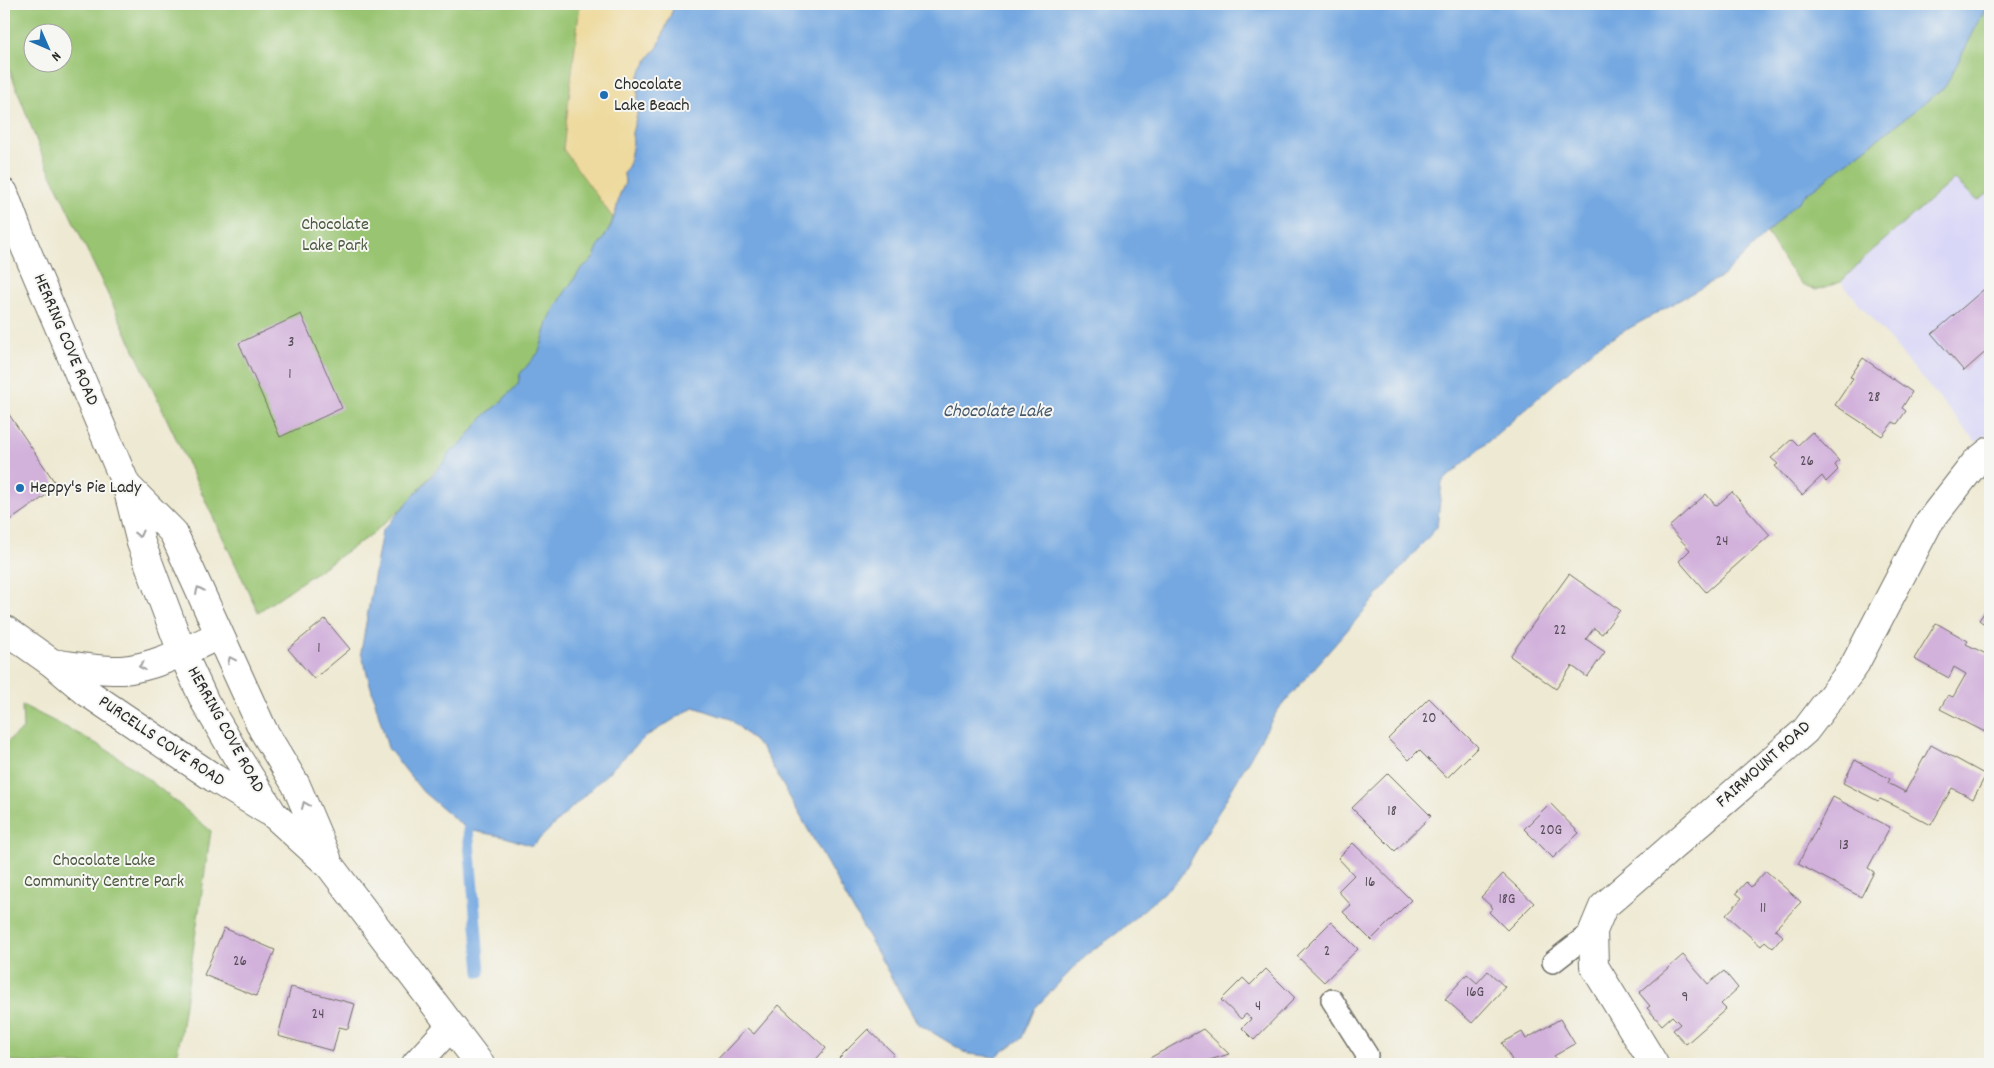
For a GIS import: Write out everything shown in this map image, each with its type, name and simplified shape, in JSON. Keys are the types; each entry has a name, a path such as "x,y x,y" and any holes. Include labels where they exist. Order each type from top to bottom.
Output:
{"main road":[{"name":"HERRING COVE ROAD","path":"4,193 20,237 127,487 141,543 182,652 206,702 273,814 330,866 480,1064"},
{"name":"FAIRMOUNT ROAD","path":"1654,1064 1594,966 1593,931 1603,907 1805,731 1853,668 1929,522 1975,463 1990,451"},
{"name":"HERRING COVE ROAD","path":"127,487 173,532 263,730 296,785 330,866"},
{"name":"PURCELLS COVE ROAD","path":"4,629 52,663 96,699 214,778 273,814"},
{"name":"PURCELLS COVE ROAD","path":"52,663 122,670 148,665 219,635"},
{"path":"416,1064 451,1026"}],"lane":[{"path":"1553,962 1593,931"},
{"path":"1332,1000 1367,1055 1366,1064"}],"shaded area":[{"path":"1988,4 1990,4 1990,431 1976,442 1841,282 1767,233 1945,87"}],"green space":[{"name":"Chocolate Lake Park","path":"4,4 675,4 610,228 597,249 594,258 581,269 550,317 539,352 520,374 518,384 496,407 487,413 458,447 449,453 445,461 434,471 409,502 372,534 258,612 42,155 4,55"},
{"path":"1988,4 1990,4 1990,192 1978,201 1954,179 1865,257 1841,282 1816,290 1802,284 1787,266 1767,233 1805,195 1945,87"},
{"name":"Chocolate Lake Community Centre Park","path":"22,705 84,736 118,757 211,831 176,1064 35,1064 4,1060 4,744 23,729"}],"sand":[{"name":"Chocolate Lake Beach","path":"580,4 675,4 658,47 650,56 639,75 637,115 632,133 633,142 629,165 624,173 625,183 613,218 563,149"}],"water":[{"name":"Chocolate Lake","path":"675,4 1988,4 1945,87 1805,195 1724,275 1596,347 1442,482 1437,527 1277,711 1181,877 1116,934 1086,955 1035,1008 1022,1038 995,1057 968,1054 917,1023 762,748 730,719 694,707 645,737 532,846 505,837 468,830 423,792 388,748 361,652 382,531 445,461 449,453 458,447 487,413 496,407 518,384 520,374 539,352 550,317 565,292 581,269 594,258 597,249 610,228 625,183 624,173 629,165 633,142 632,133 637,115 639,75 650,56 658,47"}],"building":[{"path":"1990,284 1990,348 1964,371 1932,334"},
{"path":"301,314 342,408 280,437 239,343"},
{"path":"1863,358 1912,392 1902,408 1906,411 1897,424 1893,422 1882,436 1835,405 1853,378 1850,377"},
{"path":"4,407 58,487 8,522 4,516"},
{"path":"1812,432 1839,461 1835,465 1838,470 1826,482 1822,476 1802,495 1775,466 1778,464 1771,458 1792,439 1798,445"},
{"path":"1732,492 1770,535 1706,592 1679,561 1690,550 1669,527 1706,494 1716,506"},
{"path":"1569,574 1620,610 1602,634 1594,628 1586,639 1605,652 1587,677 1572,666 1556,689 1510,656"},
{"path":"1990,604 1990,628 1979,620"},
{"path":"325,619 350,649 314,679 288,649"},
{"path":"1936,623 1968,641 1966,644 1990,656 1990,722 1985,732 1940,709 1948,695 1953,697 1966,674 1954,667 1949,678 1914,659"},
{"path":"1429,698 1478,747 1447,778 1419,750 1409,760 1388,739"},
{"path":"1931,745 1986,775 1973,799 1952,788 1931,825 1897,807 1880,799 1878,801 1843,783 1855,760 1890,779 1888,783 1905,792"},
{"path":"1388,773 1431,816 1395,851 1352,808"},
{"path":"1833,797 1890,827 1868,868 1874,872 1861,897 1798,864"},
{"path":"1550,803 1579,833 1553,858 1524,829"},
{"path":"1353,843 1411,900 1371,940 1343,912 1351,905 1338,891 1354,875 1338,858"},
{"path":"1766,871 1801,902 1775,929 1783,936 1773,948 1765,941 1761,946 1726,915 1742,898 1736,893 1746,882 1751,887"},
{"path":"1503,874 1534,903 1507,930 1489,912 1493,908 1481,897"},
{"path":"1331,922 1358,949 1324,982 1297,956"},
{"path":"224,928 275,950 256,996 204,975"},
{"path":"1683,955 1708,984 1724,971 1738,988 1721,1004 1726,1009 1686,1044 1673,1030 1680,1024 1672,1016 1662,1025 1647,1008 1650,1006 1639,993"},
{"path":"1266,969 1295,998 1254,1040 1242,1028 1251,1019 1246,1014 1241,1019 1221,1000 1243,978 1250,985"},
{"path":"1488,971 1505,987 1472,1023 1445,999 1467,974 1477,983"},
{"path":"291,987 355,1004 348,1029 339,1027 333,1051 278,1036"},
{"path":"779,1005 826,1048 812,1064 798,1064 795,1061 793,1064 713,1064 747,1028 754,1034"},
{"path":"1560,1019 1575,1044 1554,1056 1558,1064 1514,1064 1502,1043 1522,1032 1526,1039"},
{"path":"868,1029 894,1054 884,1064 833,1064"},
{"path":"1203,1029 1229,1054 1197,1064 1149,1064 1146,1060"}],"waterway":[{"path":"468,830 480,972"}],"place":[{"name":"Chocolate Lake Beach","path":"604,95"},
{"name":"Heppy's Pie Lady","path":"20,488"}]}
